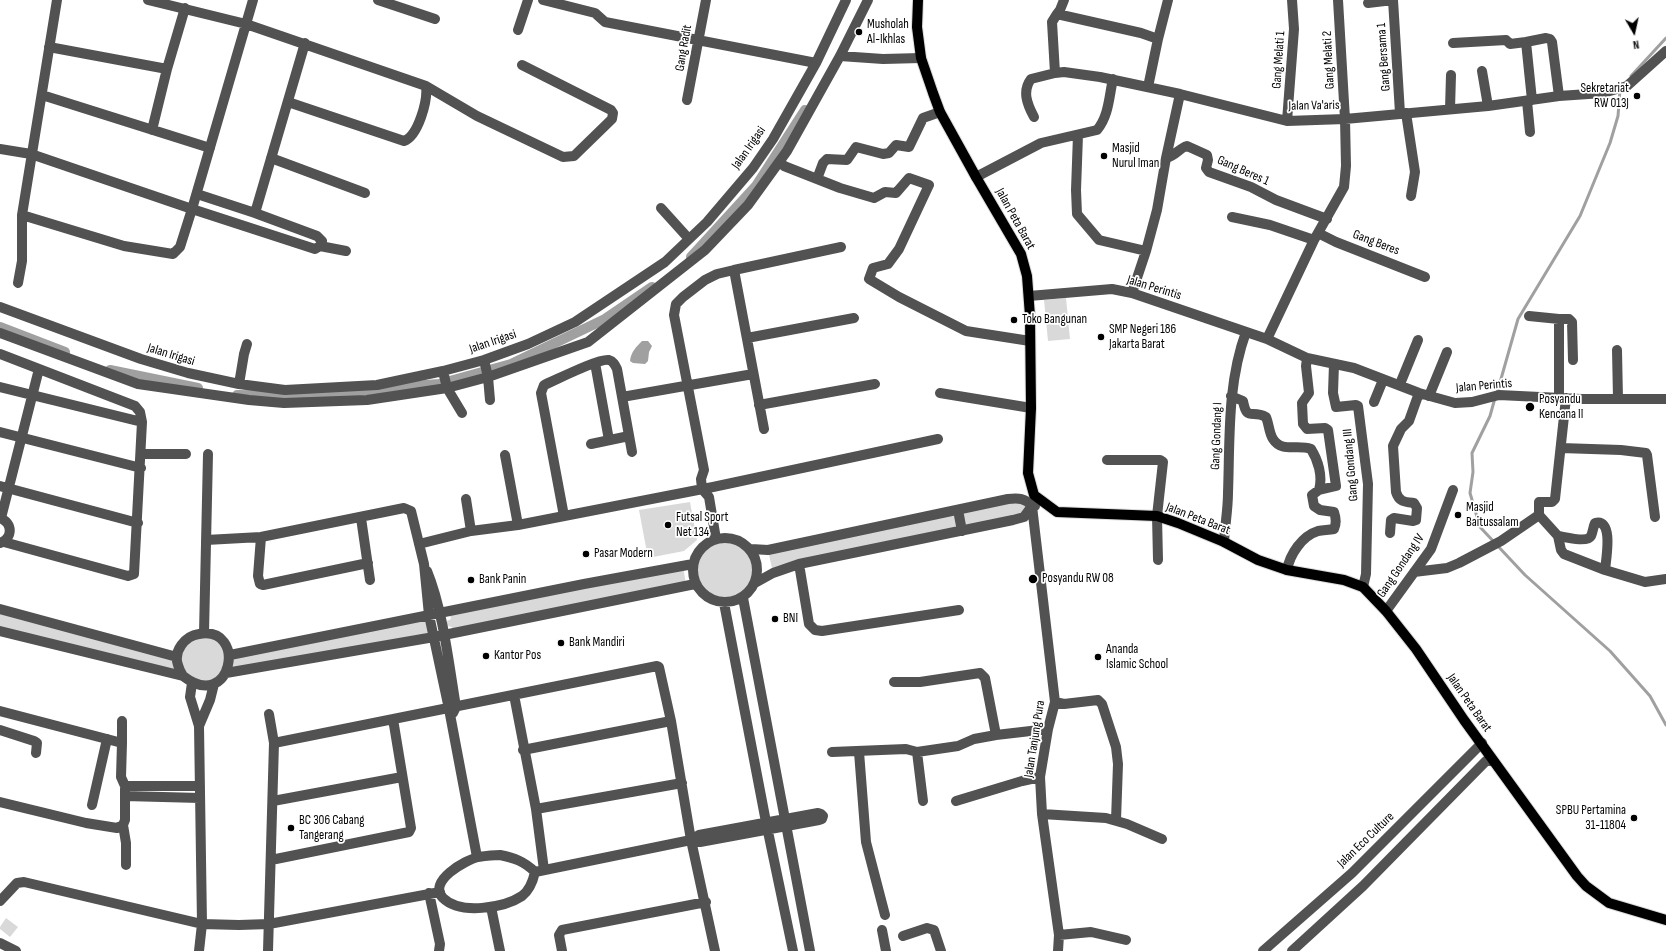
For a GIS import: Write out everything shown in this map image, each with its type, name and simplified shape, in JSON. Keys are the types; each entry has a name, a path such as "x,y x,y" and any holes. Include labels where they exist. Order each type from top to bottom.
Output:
{"main road":[{"name":"Jalan Peta Barat","path":"918,0 917,27 921,58 940,112 1021,254 1027,276 1029,296 1031,408 1028,473 1034,495 1058,512 1157,516 1224,542 1258,560 1287,570 1344,580 1363,587 1386,611 1416,649 1464,720 1577,876 1586,886 1609,903 1666,920"}],"street":[{"path":"18,283 22,261 22,214 56,0"},
{"path":"148,0 246,24 305,43 426,86 477,116 563,157 574,156 612,119 613,113 611,110 522,65"},
{"path":"22,214 124,246 169,255 173,254 180,247 197,194 253,0"},
{"path":"378,0 434,19"},
{"path":"518,30 528,0"},
{"path":"543,0 595,13 605,22 816,63"},
{"name":"Gang Radit","path":"687,100 706,0"},
{"name":"Jalan Irigasi","path":"0,307 141,359 185,383 239,384 250,393 285,390 301,396 365,393 376,385 445,380 486,368 528,344 575,322 665,262 707,222 753,168 773,139 816,63 846,0"},
{"path":"0,333 138,384 185,383 250,393 301,396 365,393 445,380 588,342 705,250 748,205 780,161 840,56 868,0"},
{"path":"1055,73 1052,22 1060,10 1064,0"},
{"path":"1148,88 1168,0"},
{"name":"Gang Melati 1","path":"1287,121 1294,30 1292,0"},
{"name":"Gang Melati 2","path":"1338,0 1345,119"},
{"path":"1368,3 1393,0"},
{"name":"Gang Bersama 1","path":"1393,0 1403,113 1415,172 1411,196"},
{"path":"152,130 167,69 185,8"},
{"path":"1057,14 1141,33 1158,39"},
{"path":"1453,43 1506,40 1510,44 1546,38 1550,39 1552,42 1559,96"},
{"path":"1526,42 1530,132"},
{"path":"255,213 305,43"},
{"path":"49,47 167,69"},
{"name":"Jalan Va'aris","path":"1034,117 1026,102 1026,85 1031,78 1055,73 1113,79 1287,121 1345,119 1488,106 1559,96 1602,93 1627,86 1666,51"},
{"path":"840,56 883,59 921,58"},
{"path":"1482,71 1488,106"},
{"path":"1450,109 1451,75"},
{"path":"976,177 1041,143 1096,130 1105,117 1113,79"},
{"path":"288,102 404,141 413,135 425,104 427,95 426,86"},
{"path":"1132,293 1146,252 1157,210 1166,158 1180,94"},
{"path":"42,95 210,148"},
{"path":"817,179 823,163 827,159 847,160 856,147 883,154 889,153 896,145 910,147 923,118 940,112"},
{"path":"1267,339 1316,237 1344,187 1346,166 1345,119"},
{"path":"1078,135 1076,190 1077,214 1099,240 1146,252"},
{"name":"Gang Beres 1","path":"1166,158 1174,156 1182,147 1187,146 1207,155 1208,160 1206,168 1210,172 1251,187 1276,200 1327,219"},
{"path":"0,149 31,154 315,249 320,246 346,251"},
{"path":"271,158 365,193"},
{"path":"780,161 784,166 817,179 840,188 874,198 885,192 896,193 910,178 928,185 899,249 888,264 873,268 869,279 899,297 966,331 1030,341"},
{"path":"197,194 255,213 317,236 322,241 320,246"},
{"path":"661,208 689,239"},
{"name":"Gang Beres","path":"1232,217 1336,242 1425,276"},
{"path":"709,497 702,489 701,479 704,470 674,315 676,304 683,296 704,280 717,274 841,247"},
{"path":"734,270 764,429"},
{"name":"Jalan Perintis","path":"1029,296 1112,289 1132,293 1267,339 1307,358 1354,368 1424,394 1455,402 1472,402 1494,396 1666,399"},
{"path":"1529,316 1568,319 1572,322 1573,360"},
{"path":"747,338 854,318"},
{"path":"1559,319 1563,398 1561,448 1555,499 1552,502 1539,502 1539,515 1558,536 1561,550 1564,554 1605,570 1645,582 1666,579"},
{"name":"Gang Gondang I","path":"1224,542 1228,495 1231,396 1238,355 1246,332"},
{"path":"1400,384 1418,340"},
{"path":"239,384 247,349"},
{"path":"1617,350 1618,399"},
{"path":"1390,533 1391,520 1394,518 1413,521 1416,520 1417,508 1414,503 1402,501 1397,498 1393,446 1401,429 1409,421 1447,352"},
{"path":"0,354 135,406 140,412 142,422 138,522 134,572 132,576 2,542"},
{"path":"1287,570 1293,551 1317,532 1334,529 1336,525 1336,517 1334,512 1320,510 1314,506 1312,495 1319,490 1336,486 1328,430 1325,428 1307,429 1303,424 1302,404 1309,393 1306,366 1307,358"},
{"path":"564,516 541,393 544,385 594,363 610,360 615,364 632,452"},
{"path":"594,363 609,440"},
{"name":"Gang Gondang III","path":"1334,364 1333,393 1336,408 1356,405 1358,406 1359,410 1368,484 1366,574 1363,587"},
{"path":"486,368 490,400"},
{"path":"2,542 8,537 10,528 7,522 0,518 4,487 21,438 39,369"},
{"path":"622,397 753,374"},
{"path":"445,380 462,413"},
{"path":"1374,402 1383,380"},
{"path":"759,405 875,384"},
{"path":"0,387 142,422"},
{"path":"940,394 1031,408"},
{"path":"1231,396 1243,401 1245,411 1248,414 1261,415 1266,418 1272,438 1279,447 1284,448 1303,446 1311,448 1318,464 1321,484 1319,490"},
{"path":"0,432 141,468"},
{"path":"591,444 629,436"},
{"path":"419,544 471,531 518,525 713,487 938,439"},
{"path":"1561,448 1621,450 1646,453 1648,456 1655,517"},
{"path":"141,454 186,454"},
{"path":"204,633 208,454"},
{"path":"505,455 518,525"},
{"path":"1107,460 1162,461 1163,464 1157,516 1158,560"},
{"path":"704,470 710,477 713,487 709,497 716,539"},
{"path":"4,487 138,522"},
{"name":"Gang Gondang IV","path":"1386,611 1431,549 1453,490"},
{"path":"751,549 757,563 758,571 755,583 743,598 724,602 708,598 696,584 692,572 693,564 700,550 706,544 716,539 726,537 738,540 751,549 768,550 1020,498 1028,501 1032,506"},
{"path":"466,499 471,531"},
{"path":"755,583 773,573 799,564 1024,517 1032,506 1045,504"},
{"name":"Jalan Tanjung Pura","path":"1032,506 1055,702 1048,729 1040,777 1042,814 1059,935 1058,951"},
{"path":"206,540 261,538 408,509 411,511 434,614 477,858"},
{"path":"958,510 962,531"},
{"path":"1414,572 1447,568 1501,541 1539,515"},
{"path":"361,518 370,580"},
{"path":"1558,536 1584,540 1588,539 1591,537 1594,523 1603,523 1605,526 1608,544 1605,570"},
{"path":"261,538 258,576 258,581 260,584 368,563"},
{"path":"230,655 584,584 693,564"},
{"path":"799,564 809,624 815,630 822,631 958,610"},
{"path":"226,673 438,636 696,584"},
{"path":"743,598 784,823 810,951"},
{"path":"724,602 767,826 793,951"},
{"path":"0,609 177,657"},
{"path":"0,631 183,676"},
{"path":"204,633 214,635 221,640 226,646 230,655 229,666 221,679 214,684 203,686 192,683 183,676 177,665 177,657 181,645 186,640 194,635 204,633"},
{"path":"274,743 393,720 452,711 514,695 657,666 661,669 691,840 706,902 715,951"},
{"path":"894,682 920,682 980,673 984,675 996,735"},
{"path":"192,683 190,697 199,726 202,924 199,951"},
{"path":"199,726 210,700 214,684"},
{"path":"514,695 523,750 536,809 540,871 521,896 491,907 463,907 443,898 440,892 443,879 451,871 477,858 500,855 516,858 540,871 587,860 624,855 691,840 700,842 784,823"},
{"path":"1055,702 1064,704 1098,700 1102,704 1116,747 1118,764 1116,820"},
{"path":"0,711 122,743"},
{"path":"268,951 274,743 269,714"},
{"path":"271,860 409,832 411,828 393,720"},
{"path":"122,721 122,777 125,791 125,820 123,825 126,843 126,865"},
{"path":"523,750 671,721"},
{"path":"832,752 906,749 917,752 958,746 974,740 996,735 1048,729"},
{"path":"0,730 34,741 37,743 36,753"},
{"path":"92,805 107,739"},
{"name":"Jalan Eco Culture","path":"1263,951 1352,873 1482,744"},
{"path":"859,752 866,842 885,914"},
{"path":"917,752 923,801"},
{"path":"1292,951 1363,886 1486,761 1493,760"},
{"path":"272,800 402,777"},
{"path":"956,801 1022,780 1040,777"},
{"path":"536,809 682,782"},
{"path":"125,791 200,786"},
{"path":"125,791 200,798"},
{"path":"0,802 86,824 117,828 123,825"},
{"path":"1042,814 1116,820 1162,839"},
{"path":"0,901 17,883 24,882 202,924 269,924 440,892"},
{"path":"429,893 440,944 439,951"},
{"path":"562,951 559,935 562,930 706,902"},
{"path":"491,907 500,951"},
{"path":"903,936 927,928 934,930 941,951"},
{"path":"882,930 886,951"},
{"path":"1059,935 1090,932 1126,940"},
{"path":"0,943 16,951"}],"shaded area":[{"path":"1066,298 1070,339 1048,341 1044,300"},
{"path":"642,341 648,341 652,346 649,352 648,361 645,364 633,363 630,361 631,355"},
{"path":"1008,499 1032,506 1013,520 773,573 768,550"},
{"name":"Futsal Sport Net 134","path":"690,502 697,540 684,551 648,558 639,510"},
{"path":"719,538 731,538 748,547 755,558 757,570 755,582 748,593 731,602 719,602 707,597 698,588 693,576 693,564 698,552 707,543"},
{"path":"683,566 686,585 453,633 452,627 447,626 447,621 451,619 449,611"},
{"path":"0,609 177,657 186,640 214,635 230,655 429,615 434,637 226,673 214,684 0,631"},
{"path":"6,918 18,927 10,937 0,929"}],"waterway":[{"path":"1631,76 1666,38"},
{"path":"1497,393 1518,319 1580,216 1610,143 1618,116 1620,90"},
{"path":"691,257 756,186 805,110"},
{"path":"237,395 316,396 439,384 511,364 605,319 652,287"},
{"path":"0,327 65,352"},
{"path":"110,370 198,388"},
{"path":"1495,398 1490,416 1472,453 1473,472 1470,493 1480,527 1525,575 1610,651 1650,696 1666,725"}],"place":[{"name":"Musholah Al-Ikhlas","path":"859,32"},
{"name":"Sekretariat RW 013J","path":"1637,96"},
{"name":"Masjid Nurul Iman","path":"1104,156"},
{"name":"Toko Bangunan","path":"1014,320"},
{"name":"SMP Negeri 186 Jakarta Barat","path":"1101,337"},
{"name":"Posyandu Kencana II","path":"1530,407"},
{"name":"Masjid Baitussalam","path":"1458,515"},
{"name":"Futsal Sport Net 134","path":"668,525"},
{"name":"Pasar Modern","path":"586,554"},
{"name":"Posyandu RW 08","path":"1033,579"},
{"name":"Bank Panin","path":"471,580"},
{"name":"BNI","path":"775,619"},
{"name":"Bank Mandiri","path":"561,643"},
{"name":"Kantor Pos","path":"486,656"},
{"name":"Ananda Islamic School","path":"1098,657"},
{"name":"SPBU Pertamina 31-11804","path":"1634,818"},
{"name":"BC 306 Cabang Tangerang","path":"291,828"}]}
